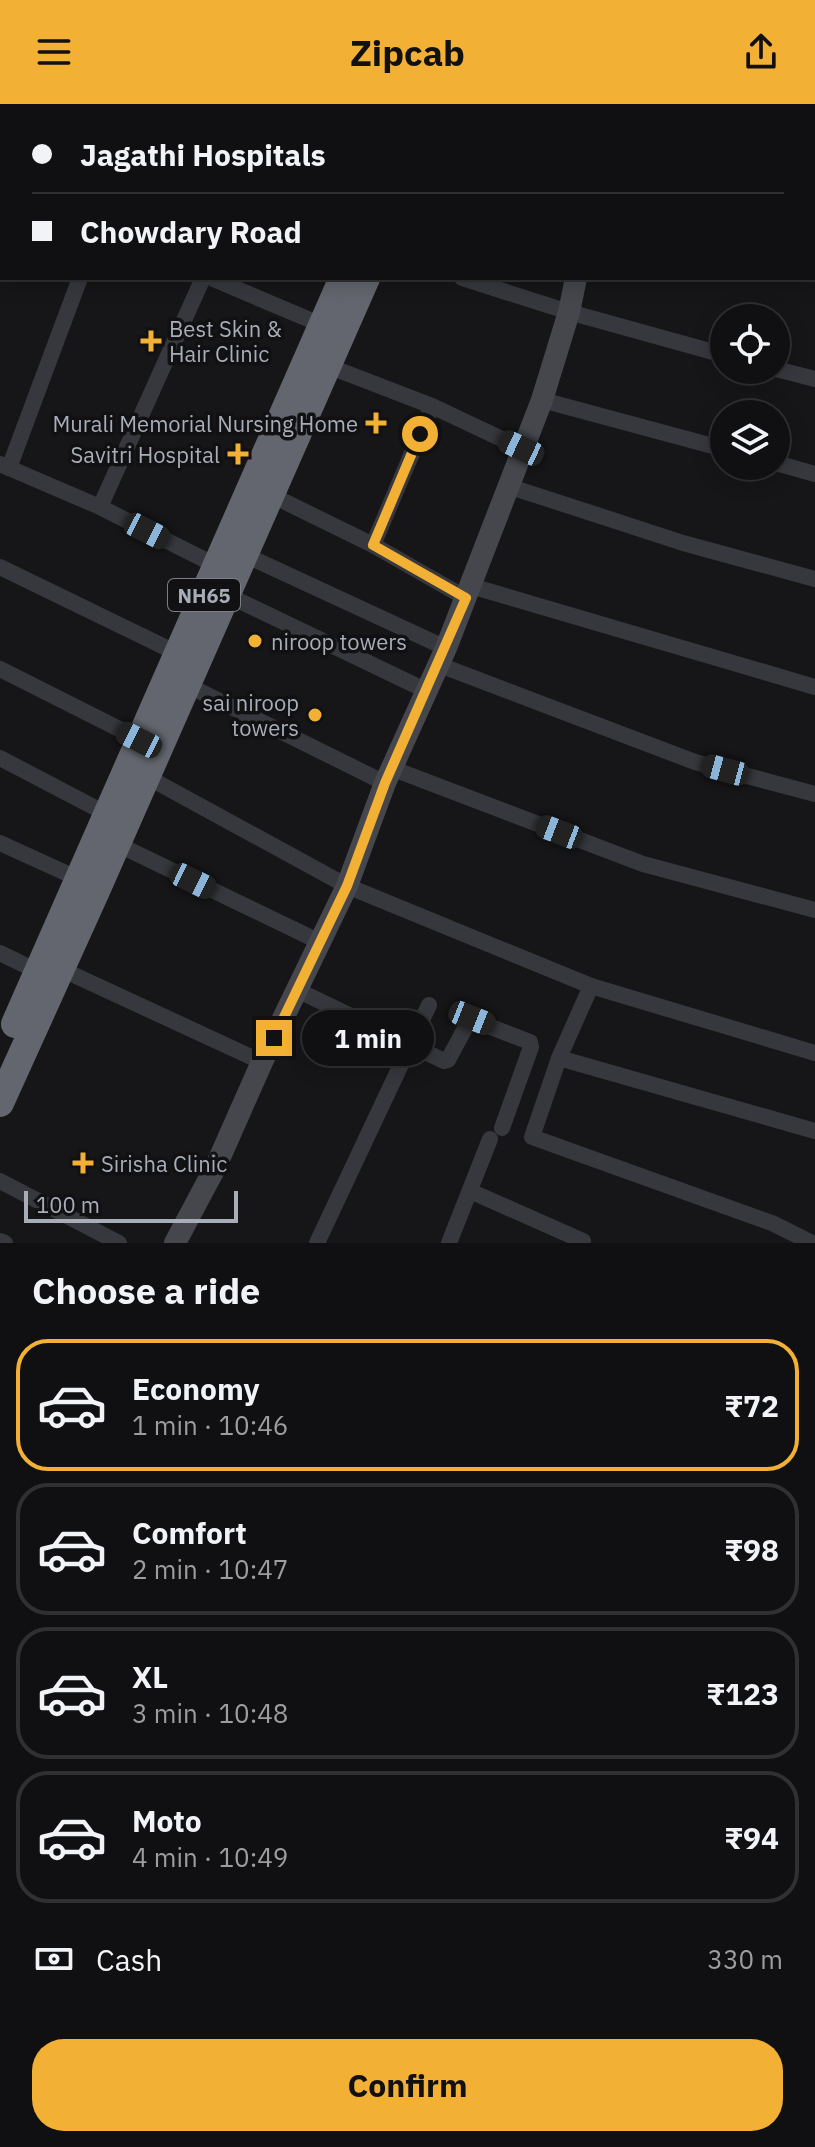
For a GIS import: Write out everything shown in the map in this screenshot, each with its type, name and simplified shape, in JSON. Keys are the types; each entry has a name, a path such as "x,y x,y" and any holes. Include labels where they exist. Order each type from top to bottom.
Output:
{"highway":[{"name":"NH65","path":"0,1062 117,844 137,772 179,654 342,280"},
{"name":"NH65","path":"149,744 187,685 365,280"},
{"name":"NH65","path":"0,1103 79,879 107,814 137,772"}],"street":[{"path":"79,280 5,466 100,507 217,566"},
{"path":"100,507 202,280"},
{"path":"216,280 322,325"},
{"path":"468,280 710,351"},
{"path":"175,1243 216,1166 262,1062 347,886 388,775 469,592 521,448 542,400 576,280"},
{"path":"328,366 432,406 521,448"},
{"path":"790,373 815,379"},
{"path":"542,400 710,445"},
{"path":"373,545 432,406"},
{"path":"790,467 815,474"},
{"path":"508,486 683,543 815,579"},
{"path":"271,495 469,592 815,687"},
{"path":"245,555 442,656 695,762 815,794"},
{"path":"0,567 179,654"},
{"path":"227,595 427,691"},
{"path":"0,669 149,744"},
{"path":"187,685 388,775 643,864 815,910"},
{"path":"0,758 107,814"},
{"path":"137,772 347,886 591,986 815,1053"},
{"path":"0,843 79,879"},
{"path":"117,844 320,942"},
{"path":"0,953 49,970 262,1062"},
{"path":"591,986 559,1058 532,1137 772,1223 812,1243"},
{"path":"297,990 447,1061 466,1022 472,1018 530,1042 531,1047 496,1134 449,1243"},
{"path":"317,1243 429,1005"},
{"path":"559,1058 815,1131"},
{"path":"0,1181 119,1243"},
{"path":"470,1191 583,1241"}],"place":[{"name":"Best Skin & Hair Clinic","path":"151,341"},
{"name":"Murali Memorial Nursing Home","path":"376,423"},
{"name":"Savitri Hospital","path":"238,454"},
{"name":"niroop towers","path":"255,641"},
{"name":"sai niroop towers","path":"315,715"},
{"name":"Sirisha Clinic","path":"83,1163"}],"route":[{"path":"274,1038 347,886 385,783 466,598 373,545 420,434"}]}
